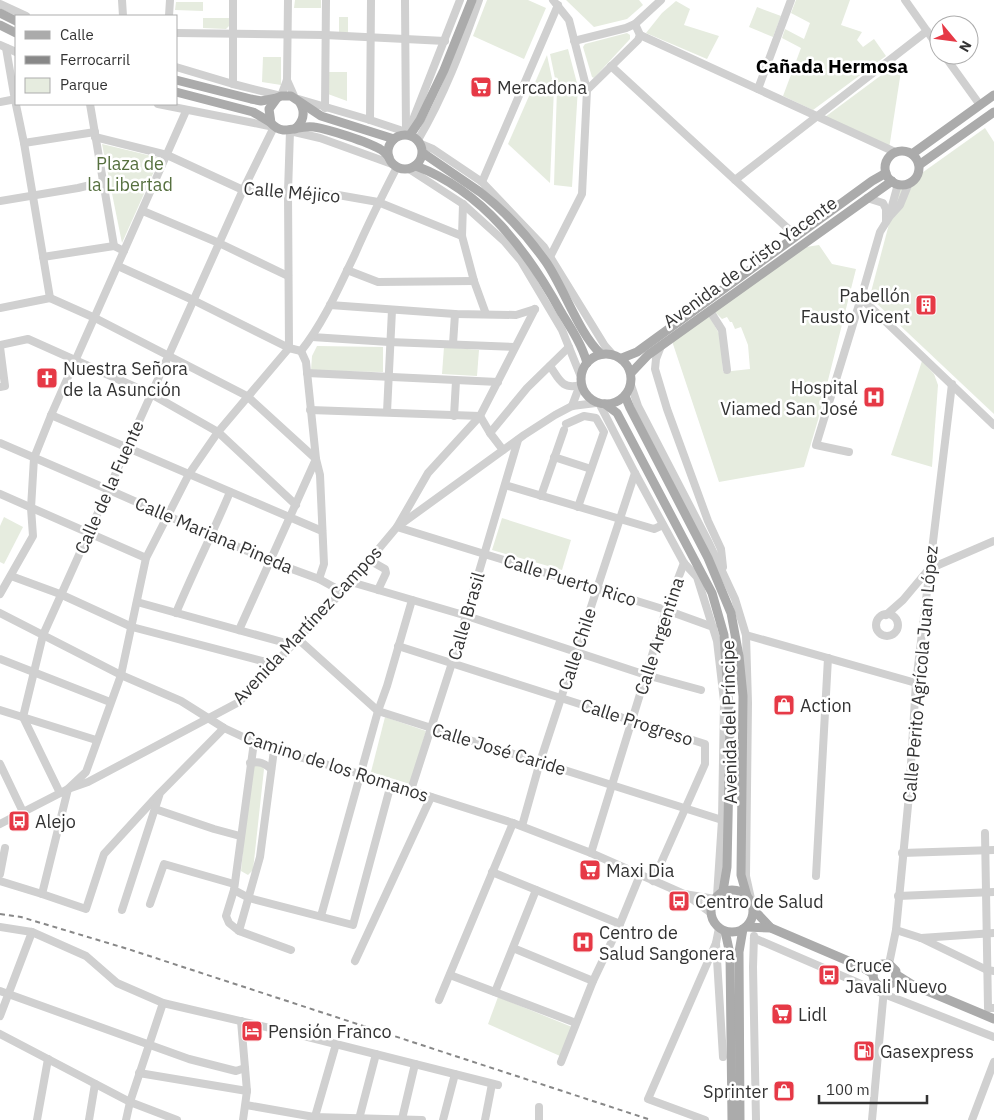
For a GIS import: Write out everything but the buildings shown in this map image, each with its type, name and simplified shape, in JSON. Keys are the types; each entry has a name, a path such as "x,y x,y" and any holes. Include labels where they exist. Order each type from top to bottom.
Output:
{"main road":[{"path":"413,168 421,160 413,139 444,70 472,0"},
{"path":"0,13 15,20"},
{"path":"0,25 15,32"},
{"path":"178,81 261,101 291,96 321,116 394,139 413,139 504,214 530,242 546,263 596,349 602,354 617,357 628,366 631,373 631,385 625,396 618,401 600,403 588,396 583,388 581,381 587,363 593,357 602,354"},
{"path":"178,93 254,112 282,131 305,126 315,127 382,150 392,163 436,173 477,203 506,231 542,277 574,333 587,363"},
{"path":"912,154 994,95"},
{"path":"273,125 269,109 279,97"},
{"path":"292,130 299,126 304,112 298,100"},
{"path":"919,165 994,112"},
{"path":"392,163 388,150 394,139"},
{"path":"903,151 912,154 917,159 919,165 917,175 909,183 895,182 886,173 888,159 895,152 903,151"},
{"name":"Avenida de Cristo Yacente","path":"617,357 637,352 872,181 886,173"},
{"name":"Avenida de Cristo Yacente","path":"631,373 648,355 867,198 895,182"},
{"name":"Avenida del Príncipe","path":"625,396 708,558 731,613 739,656 743,696 741,875 751,903"},
{"name":"Avenida del Príncipe","path":"600,403 618,413 712,593 724,635 730,726 727,867 718,895"},
{"path":"740,1120 735,1087 730,954 722,929 712,918 711,913 718,895 736,890 751,903 770,928"},
{"path":"732,1120 740,952 750,922 751,903"},
{"path":"722,929 737,932 747,928 770,928 874,971"},
{"path":"913,985 887,989 874,982 874,971 882,964 889,964 894,968 897,975 913,985 994,1020"},
{"path":"887,989 895,982 897,975"}],"street":[{"path":"122,0 123,15"},
{"path":"169,15 170,0"},
{"path":"233,0 233,84"},
{"path":"178,68 279,97 287,80 288,0"},
{"path":"325,108 326,0"},
{"path":"370,120 371,0"},
{"path":"405,0 405,39 413,139"},
{"path":"413,139 460,0"},
{"path":"413,139 429,122 465,41 479,0"},
{"path":"574,41 635,24 661,0"},
{"path":"758,89 791,0"},
{"path":"905,0 929,34"},
{"path":"482,182 556,3"},
{"path":"550,257 582,194 587,90 569,20 556,3"},
{"path":"0,4 24,15"},
{"path":"635,24 640,36 895,152"},
{"path":"735,180 927,31"},
{"path":"178,33 325,35 445,41"},
{"path":"587,90 640,36"},
{"path":"3,46 15,52"},
{"path":"0,102 15,99 3,46"},
{"path":"951,65 980,105"},
{"path":"611,66 796,236"},
{"path":"287,80 298,100 400,130 433,149 482,182 544,247 605,346 617,357"},
{"path":"16,105 50,298"},
{"path":"90,105 114,246"},
{"path":"162,105 186,111 273,125"},
{"path":"0,594 33,536 31,508 34,458 51,415 186,111"},
{"name":"Calle de la Fuente","path":"23,717 43,635 60,594 273,125"},
{"path":"42,894 68,789 86,772 121,675 146,558 166,515 189,474 218,432 289,348 288,192 292,130"},
{"path":"24,144 95,134"},
{"name":"Calle Méjico","path":"95,134 167,155 244,190 338,195 378,202 462,236"},
{"path":"301,351 312,337 347,270 378,202 392,163"},
{"path":"413,168 463,204 504,241 521,261 562,330 581,381 572,406"},
{"path":"0,200 104,182"},
{"path":"888,218 895,182"},
{"path":"849,452 816,444 880,232 888,218 900,205 909,183"},
{"path":"867,198 883,203 888,218"},
{"path":"463,204 462,236 474,281 486,314"},
{"path":"143,211 219,243 288,276"},
{"path":"43,258 114,246 124,251"},
{"path":"118,266 194,300 289,348 301,351"},
{"path":"347,270 378,282 474,281"},
{"path":"0,308 50,298 95,318 247,396 316,459"},
{"path":"860,298 994,424"},
{"path":"398,527 428,472 480,416 514,347 535,308 542,299"},
{"path":"330,305 456,314 516,315 535,308"},
{"path":"387,412 392,310"},
{"path":"710,311 722,330 726,370"},
{"path":"453,344 456,314"},
{"path":"312,337 514,347"},
{"path":"3,387 0,346 28,339 151,394 218,432 296,505"},
{"path":"661,346 656,359 655,369 708,521 721,549 725,577"},
{"path":"490,433 527,388 569,347"},
{"path":"301,351 306,362 316,459 320,475 324,564 319,579"},
{"path":"640,364 649,364 655,369"},
{"path":"550,366 563,384 571,388 581,381"},
{"path":"307,373 498,382"},
{"path":"454,416 456,381"},
{"name":"Calle Perito Agrícola Juan López","path":"889,964 896,930 909,794 916,683 952,384"},
{"name":"Avenida del Príncipe","path":"631,385 638,406 725,577 735,599 746,635 748,703 746,876 751,903"},
{"name":"Avenida del Príncipe","path":"600,403 634,473 684,563 697,577 717,641 724,700 722,820 718,895"},
{"name":"Avenida Martínez Campos","path":"0,824 68,789 88,782 239,702 296,642 398,527 503,450 572,406 600,403"},
{"path":"310,410 480,416"},
{"path":"51,415 322,532"},
{"path":"480,416 503,450"},
{"path":"542,496 565,427 584,416 596,418 604,432 578,506"},
{"name":"Calle Brasil","path":"411,790 467,616 518,440"},
{"name":"Calle Mariana Pineda","path":"0,443 108,488 270,561 319,579 341,591"},
{"path":"554,457 591,469"},
{"path":"239,630 316,459"},
{"name":"Calle Chile","path":"522,826 540,762 634,473"},
{"path":"505,485 654,529 664,525"},
{"path":"176,613 230,492"},
{"path":"0,494 146,558"},
{"name":"Calle Puerto Rico","path":"398,527 597,588 713,627"},
{"path":"886,614 903,600 929,569 994,541"},
{"path":"369,560 385,569 386,573 378,590"},
{"name":"Calle Argentina","path":"591,854 666,610 684,563"},
{"path":"11,576 60,594 132,627 274,664"},
{"path":"350,582 467,616 646,675 701,690"},
{"path":"320,916 378,711 412,600"},
{"path":"137,602 239,630 296,642"},
{"name":"Camino de los Romanos","path":"0,614 121,675 181,700 224,728 254,742 274,750 360,774 522,826 684,894 711,913"},
{"path":"746,635 916,683"},
{"name":"Calle José Caride","path":"296,642 378,711 722,820"},
{"name":"Calle Progreso","path":"398,646 705,744 705,764 685,808"},
{"path":"816,876 828,658"},
{"path":"0,659 110,702"},
{"path":"0,710 96,740"},
{"path":"23,717 60,794"},
{"path":"0,881 86,909 104,854 160,793 224,728"},
{"path":"254,742 234,887 226,916 229,923 239,931 291,950"},
{"path":"239,931 260,857 274,750"},
{"path":"250,763 257,761 264,763 271,769"},
{"path":"0,764 23,812"},
{"path":"150,904 164,864 234,887 249,898 353,925 391,784"},
{"path":"122,910 160,793"},
{"path":"355,961 431,797"},
{"path":"155,808 214,830 240,836"},
{"path":"653,881 685,808"},
{"path":"439,1000 513,823"},
{"path":"985,833 985,851 990,892 991,1008"},
{"path":"0,874 5,848"},
{"path":"902,853 994,850"},
{"path":"492,872 620,924"},
{"path":"561,1062 593,981 620,924 640,875"},
{"path":"495,992 536,890"},
{"path":"898,896 990,892"},
{"name":"Camino de los Romanos","path":"684,894 718,895"},
{"path":"0,927 32,932 86,956 117,983 163,1003 495,1084 485,1120"},
{"path":"747,928 754,938 887,989 994,1037"},
{"path":"705,1120 648,1099 722,929"},
{"path":"896,930 921,938 991,970"},
{"path":"0,1016 32,932"},
{"path":"921,938 990,934"},
{"path":"754,938 756,1120"},
{"path":"716,943 723,1057"},
{"path":"513,948 593,981"},
{"path":"450,974 576,1023"},
{"path":"872,1117 887,989"},
{"path":"0,991 10,993 189,1059 236,1072 245,1068"},
{"path":"126,1120 148,1045 163,1003"},
{"path":"241,1021 247,1091 243,1120"},
{"path":"0,1034 130,1102 177,1120"},
{"path":"314,1118 336,1044"},
{"path":"359,1119 376,1054"},
{"path":"37,1120 48,1058"},
{"path":"972,1120 994,1062"},
{"path":"402,1119 415,1064"},
{"path":"139,1074 247,1091"},
{"path":"443,1120 455,1074"},
{"path":"89,1120 95,1084"},
{"path":"246,1105 314,1118 422,1120"},
{"path":"539,1120 540,1107"}],"green space":[{"path":"295,0 321,0 321,8 294,8"},
{"path":"487,0 528,0 546,8 524,59 473,36"},
{"path":"566,0 639,0 643,5 627,19 594,27"},
{"path":"796,0 850,0 841,25 862,32 857,40 863,47 874,39 886,56 813,110 783,96 801,48 782,38 785,29 804,39 810,23 791,13"},
{"path":"676,1 690,9 684,25 719,36 707,59 646,33 662,13"},
{"path":"176,2 203,2 203,11 175,10"},
{"path":"757,7 781,16 773,37 749,27"},
{"path":"339,17 348,17 348,33 339,32"},
{"path":"203,18 230,18 229,26 226,29 203,28"},
{"path":"627,33 630,35 630,39 594,78 592,77 583,47 585,44"},
{"path":"568,49 578,87 572,187 554,185 557,88 550,54"},
{"path":"547,55 554,88 550,183 508,144"},
{"path":"263,57 281,57 281,85 262,82"},
{"path":"895,65 901,71 889,149 825,117"},
{"path":"328,72 347,72 347,101 328,94"},
{"path":"985,128 994,142 994,414 874,301 871,292 898,190"},
{"name":"Plaza de la Libertad","path":"102,144 160,158 122,243"},
{"path":"819,245 832,264 856,269 818,420 804,467 719,482 672,341 708,314 721,337 723,372 750,369 748,345 741,327 735,329 727,317 722,319 714,311 806,247"},
{"path":"317,346 383,347 383,372 311,371 312,356"},
{"path":"444,347 479,350 477,376 442,374"},
{"path":"922,361 934,374 938,385 932,467 891,455"},
{"path":"4,517 23,527 4,564 0,562 0,526"},
{"path":"502,518 571,540 562,570 492,550"},
{"path":"385,717 426,731 410,784 371,772"},
{"path":"254,764 261,765 264,769 253,870 248,875 241,871 251,769"},
{"path":"498,997 572,1027 560,1056 488,1024"}],"railway":[{"path":"0,914 21,917 128,949 651,1120"}],"place":[{"name":"Mercadona","path":"481,87"},
{"name":"Pabellón Fausto Vicent","path":"926,305"},
{"name":"Nuestra Señora de la Asunción","path":"47,378"},
{"name":"Hospital Viamed San José","path":"874,397"},
{"name":"Action","path":"784,705"},
{"name":"Alejo","path":"19,821"},
{"name":"Maxi Dia","path":"590,870"},
{"name":"Centro de Salud","path":"679,901"},
{"name":"Centro de Salud Sangonera","path":"583,942"},
{"name":"Cruce Javali Nuevo","path":"829,975"},
{"name":"Lidl","path":"782,1014"},
{"name":"Pensión Franco","path":"252,1031"},
{"name":"Gasexpress","path":"864,1051"},
{"name":"Sprinter","path":"784,1091"}],"district":[{"name":"Cañada Hermosa","path":"832,66"}]}
